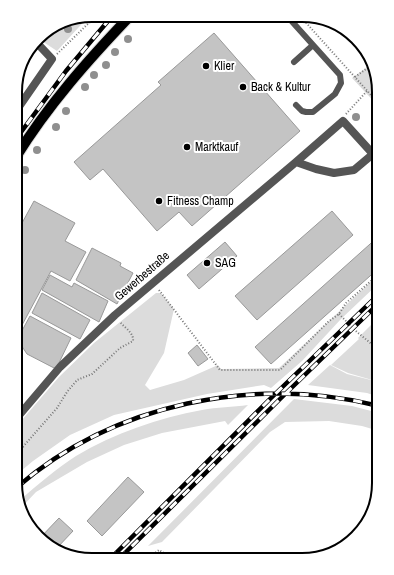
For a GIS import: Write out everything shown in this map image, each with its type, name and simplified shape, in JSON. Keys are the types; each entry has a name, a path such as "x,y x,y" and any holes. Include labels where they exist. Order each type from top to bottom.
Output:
{"main road":[{"path":"22,148 44,116 79,71 124,22"}],"street":[{"path":"22,102 52,58 40,46"},
{"path":"343,121 372,153"},
{"name":"Gewerbestraße","path":"22,412 60,367 115,315 343,121"},
{"path":"296,162 334,173 354,170 372,155"}],"lane":[{"path":"292,22 340,75 340,83 335,94 313,112 302,111 296,105"},
{"path":"294,62 313,45"}],"path":[{"path":"52,58 89,22"},
{"path":"306,22 372,96"},
{"path":"355,77 368,68"},
{"path":"343,121 347,112 367,91"},
{"path":"152,282 220,370 280,370 328,322 339,314 346,304 372,280"},
{"path":"339,314 372,344"},
{"path":"22,448 57,408 67,392 78,380 92,374 120,348 133,341 134,337 132,333 115,315"},
{"path":"155,553 159,550 165,553"}],"shaded area":[{"path":"83,23 57,51 43,42 57,31 69,26"},
{"path":"367,67 370,74 372,99 352,78"},
{"path":"372,281 372,290 341,319 302,361 271,388 264,385 207,394 114,415 70,435 22,470 22,420 59,377 94,343 156,293 161,293 174,309 164,353 145,385 150,390 184,380 218,365 221,369 279,368"},
{"path":"372,324 372,380 348,373 331,365 359,339 358,338"},
{"path":"330,365 347,374 372,380 372,395 367,393 308,385"},
{"path":"294,399 352,406 372,411 372,429 329,421 285,422 270,432 162,542 148,546"},
{"path":"248,405 228,425 225,421 162,433 124,445 87,462 36,492 25,504 23,497 61,466 106,440 153,422 208,409"}],"building":[{"name":"Marktkauf","path":"214,33 300,131 192,226 179,212 157,231 103,169 90,180 74,162 161,85 158,82"},
{"path":"34,201 75,223 65,241 86,252 70,281 51,271 22,325 22,223"},
{"path":"332,211 353,235 257,320 235,296"},
{"path":"225,242 237,256 199,289 187,275"},
{"path":"372,242 372,274 271,364 255,347"},
{"path":"92,248 121,263 120,266 133,273 117,304 76,280"},
{"path":"50,275 72,287 74,283 108,301 99,322 42,290"},
{"path":"42,293 90,320 80,339 32,313"},
{"path":"30,316 71,338 56,369 27,354 22,346 22,331"},
{"path":"197,345 208,359 198,366 188,353"},
{"path":"128,477 144,492 102,536 87,521"},
{"path":"59,518 73,531 60,545 44,534"}],"railway":[{"path":"22,131 66,71 107,22"},
{"path":"116,553 271,398 372,301"},
{"path":"125,553 372,310"},
{"path":"22,484 55,459 96,435 141,417 187,404 235,396 283,394 332,397 372,405"}],"place":[{"name":"Klier","path":"206,66"},
{"name":"Back & Kultur","path":"243,87"},
{"name":"Marktkauf","path":"187,147"},
{"name":"Fitness Champ","path":"159,201"},
{"name":"SAG","path":"207,263"}]}
